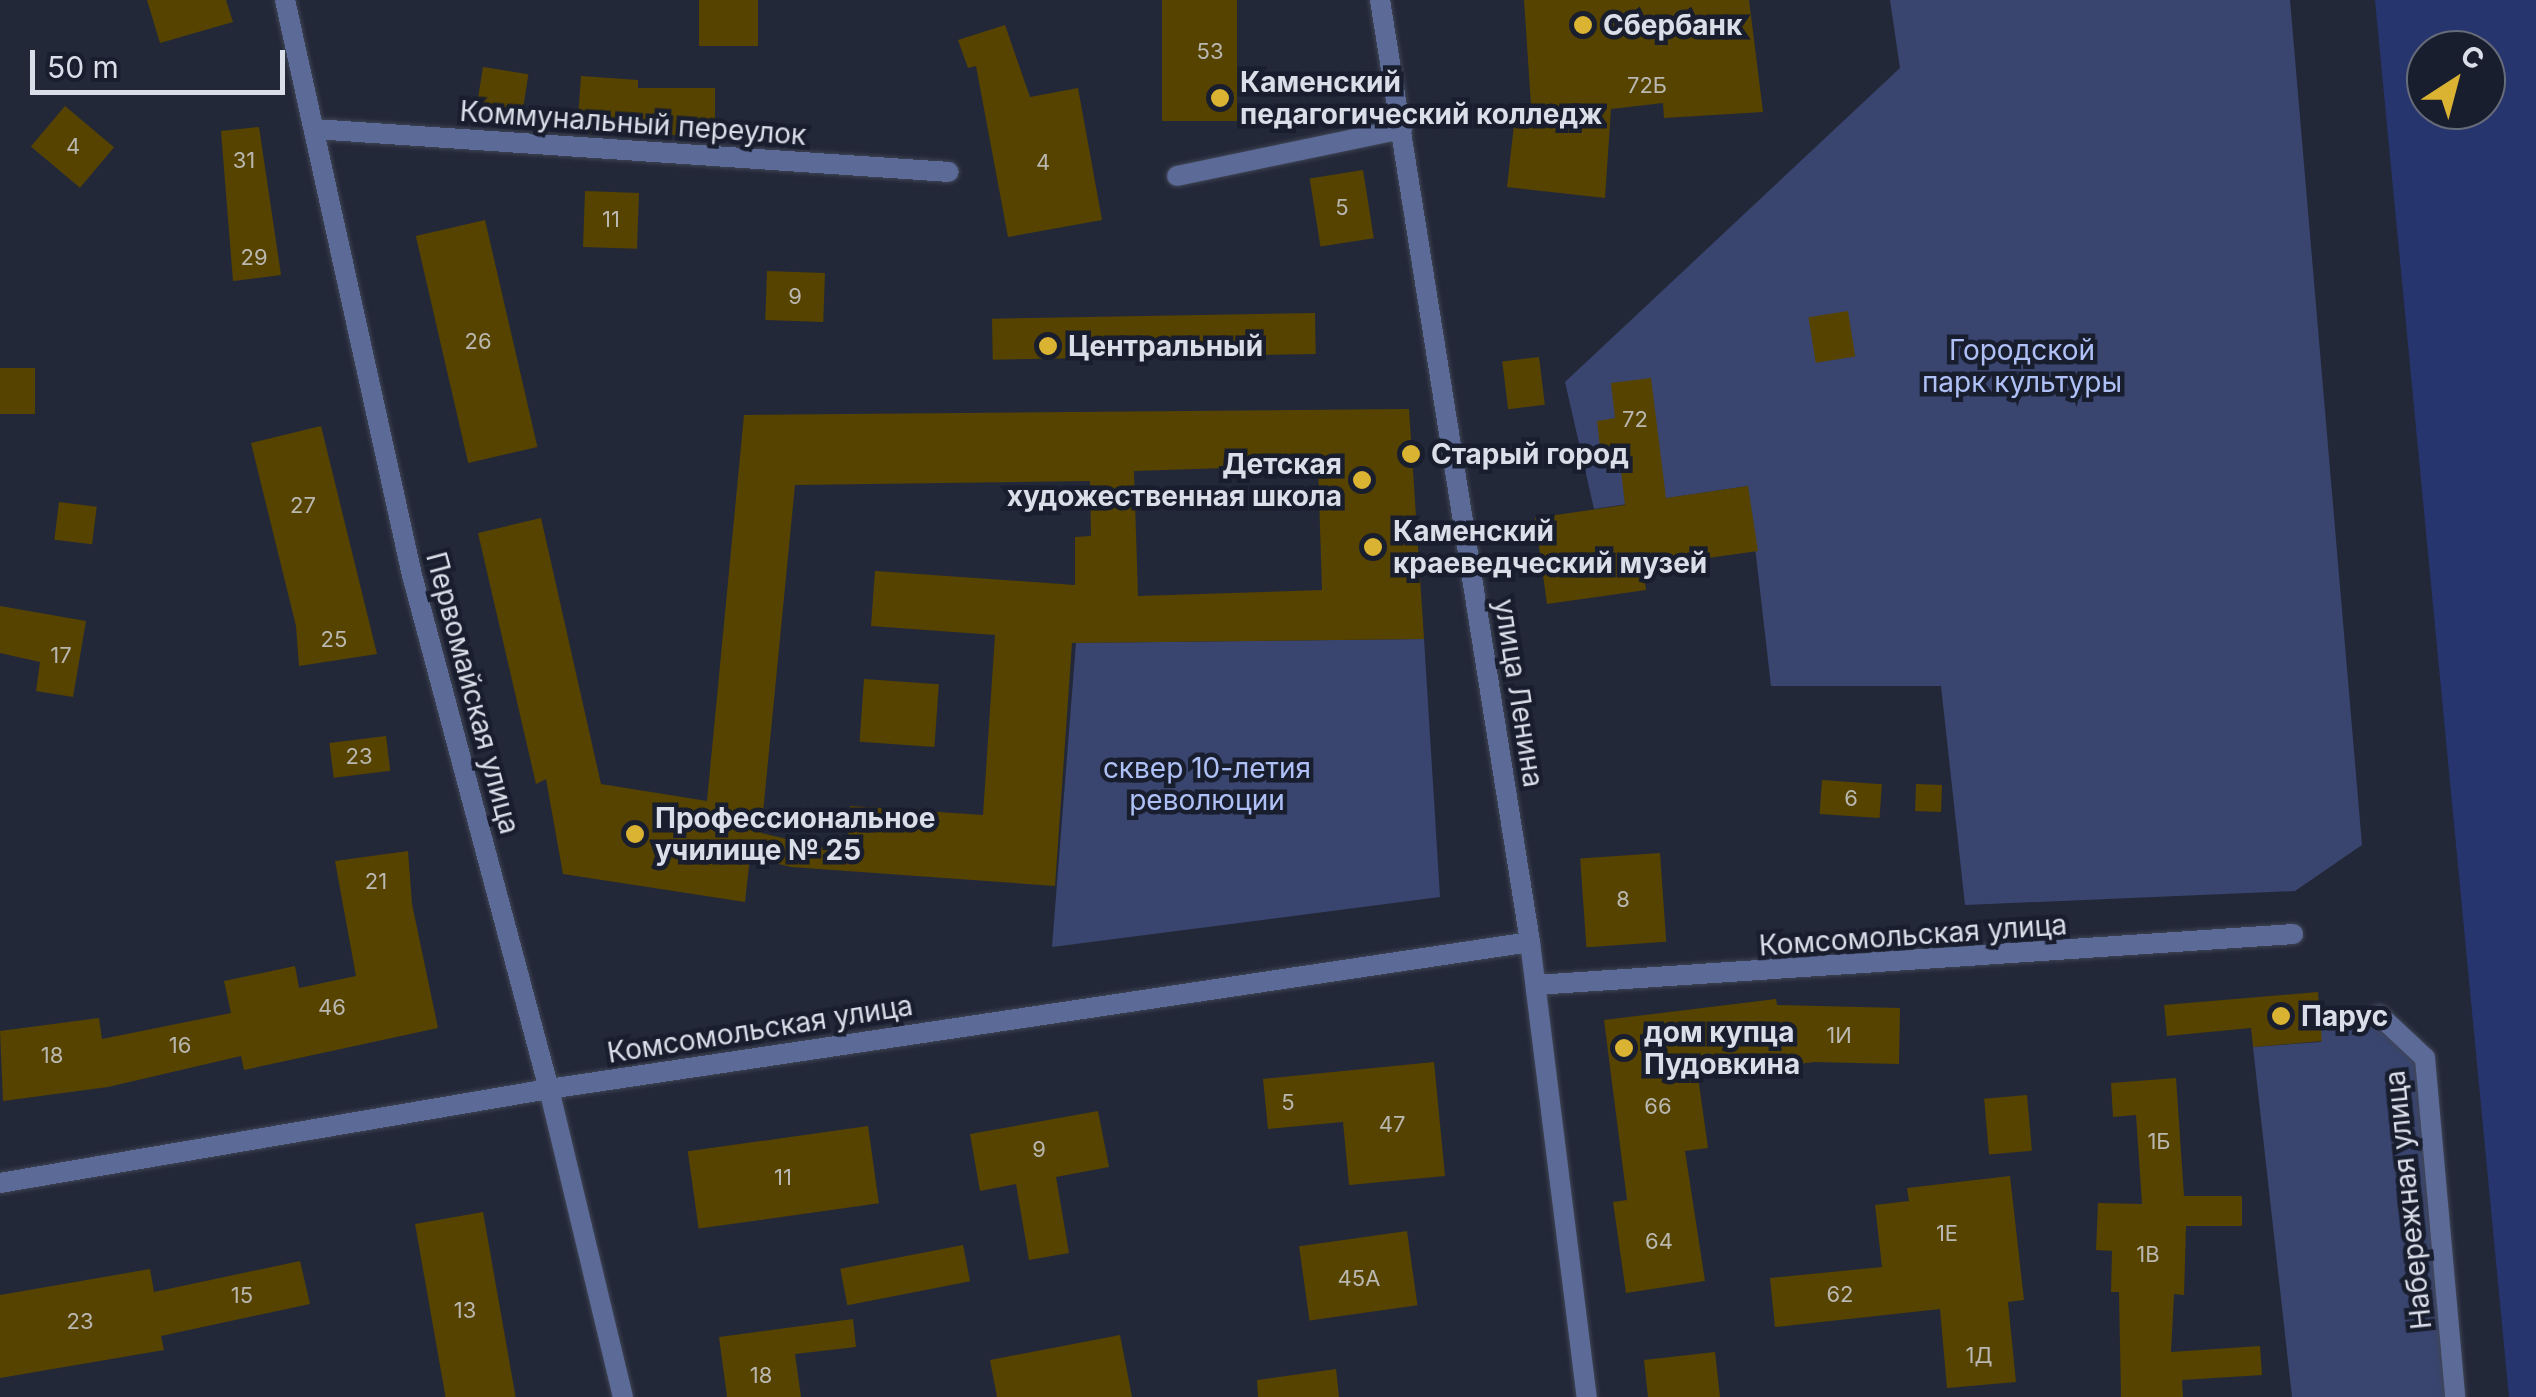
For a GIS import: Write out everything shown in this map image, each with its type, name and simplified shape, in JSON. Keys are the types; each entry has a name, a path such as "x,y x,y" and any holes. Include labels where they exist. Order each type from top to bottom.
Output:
{"street":[{"name":"Первомайская улица","path":"285,0 412,575 550,1088 623,1397"},
{"name":"улица Ленина","path":"1380,0 1530,942 1587,1397"},
{"name":"Коммунальный переулок","path":"314,128 949,172"},
{"path":"1177,176 1402,129"},
{"name":"Комсомольская улица","path":"1536,985 2294,934"},
{"name":"Комсомольская улица","path":"0,1183 550,1088 1530,942"},
{"name":"Набережная улица","path":"2380,1015 2425,1058 2455,1397"}],"green space":[{"name":"Городской парк культуры","path":"1890,0 2290,0 2362,845 2295,891 1965,905 1941,686 1771,686 1748,486 1594,509 1565,382 1900,68"},
{"name":"сквер 10-летия революции","path":"1424,639 1440,897 1052,947 1076,643"},
{"path":"2379,1015 2425,1058 2455,1397 2292,1397 2253,1047 2321,1042 2320,1020"}],"shaded area":[{"path":"2375,0 2536,0 2536,1397 2509,1397"}],"building":[{"path":"147,0 226,0 233,22 160,43"},
{"path":"699,0 758,0 758,46 699,46"},
{"path":"1162,0 1237,0 1237,121 1162,121"},
{"path":"1524,0 1749,0 1763,112 1664,118 1663,103 1611,109 1605,198 1507,187 1515,116 1532,120"},
{"path":"1005,25 1030,97 1078,88 1102,220 1008,237 976,66 968,68 958,40"},
{"path":"483,67 528,74 520,127 475,119"},
{"path":"581,76 638,80 638,88 715,88 715,136 577,133"},
{"path":"65,106 114,147 80,188 31,147"},
{"path":"259,127 281,275 233,281 221,131"},
{"path":"1363,170 1374,238 1320,247 1310,178"},
{"path":"585,191 639,193 637,249 583,247"},
{"path":"485,220 537,447 468,463 416,236"},
{"path":"767,271 825,273 823,322 765,320"},
{"path":"1848,311 1855,356 1816,363 1808,317"},
{"path":"1315,313 1316,354 993,360 992,319"},
{"path":"1539,357 1545,405 1508,409 1502,362"},
{"path":"0,368 35,368 35,414 0,414"},
{"path":"1651,378 1666,498 1748,486 1758,551 1643,567 1646,590 1547,604 1535,518 1625,505 1618,445 1600,447 1597,421 1615,418 1611,383"},
{"path":"1409,409 1424,639 1072,643 1055,886 791,867 750,857 745,902 563,874 546,779 536,784 478,533 541,518 601,784 707,801 744,415","holes":["1318,465 1322,590 1138,596 1134,471","1090,481 1091,536 1075,537 1075,585 875,571 871,626 995,635 983,815 850,806 847,853 761,833 795,485"]},
{"path":"321,426 377,654 299,666 296,626 251,443"},
{"path":"59,502 97,507 92,544 54,540"},
{"path":"0,606 86,621 73,697 36,691 40,662 0,653"},
{"path":"864,679 939,684 934,747 860,742"},
{"path":"386,736 390,771 334,778 329,743"},
{"path":"1822,780 1882,784 1879,818 1820,814"},
{"path":"1916,784 1942,785 1941,812 1915,811"},
{"path":"408,851 412,904 438,1028 244,1070 241,1056 108,1087 3,1101 0,1031 99,1018 102,1039 231,1013 224,981 295,966 299,988 356,976 335,861"},
{"path":"1660,853 1666,942 1586,947 1580,859"},
{"path":"2318,992 2322,1041 2253,1047 2251,1028 2167,1036 2164,1005"},
{"path":"1776,999 1777,1005 1900,1008 1899,1064 1814,1062 1698,1077 1708,1148 1685,1151 1705,1281 1626,1293 1613,1202 1627,1200 1604,1020"},
{"path":"1434,1062 1445,1176 1349,1185 1343,1122 1268,1129 1263,1079"},
{"path":"2176,1078 2184,1196 2242,1196 2242,1226 2186,1226 2184,1295 2174,1294 2171,1352 2260,1346 2262,1375 2182,1380 2183,1397 2121,1397 2119,1292 2111,1292 2112,1251 2096,1250 2098,1203 2142,1204 2136,1115 2113,1117 2111,1083"},
{"path":"2027,1095 2032,1151 1989,1155 1984,1099"},
{"path":"1098,1111 1109,1167 1056,1177 1069,1253 1029,1260 1016,1184 980,1191 970,1134"},
{"path":"868,1126 879,1203 699,1229 688,1151"},
{"path":"2010,1176 2024,1300 2008,1302 2016,1382 1947,1388 1940,1309 1775,1327 1770,1278 1882,1267 1875,1205 1909,1201 1907,1188"},
{"path":"483,1212 516,1397 446,1397 415,1224"},
{"path":"1407,1231 1417,1305 1309,1320 1299,1246"},
{"path":"963,1245 970,1281 847,1305 840,1269"},
{"path":"300,1261 310,1304 161,1336 164,1350 0,1378 0,1295 150,1269 154,1292"},
{"path":"853,1319 856,1347 795,1354 801,1397 727,1397 719,1337"},
{"path":"1120,1335 1132,1397 997,1397 990,1360"},
{"path":"1715,1352 1720,1397 1648,1397 1644,1360"},
{"path":"1336,1369 1339,1397 1258,1397 1257,1380"}],"place":[{"name":"Сбербанк","path":"1583,25"},
{"name":"Каменский педагогический колледж","path":"1220,98"},
{"name":"Центральный","path":"1048,346"},
{"name":"Старый город","path":"1411,454"},
{"name":"Детская художественная школа","path":"1362,480"},
{"name":"Каменский краеведческий музей","path":"1373,547"},
{"name":"Профессиональное училище № 25","path":"635,834"},
{"name":"Парус","path":"2281,1016"},
{"name":"дом купца Пудовкина","path":"1624,1048"}]}
